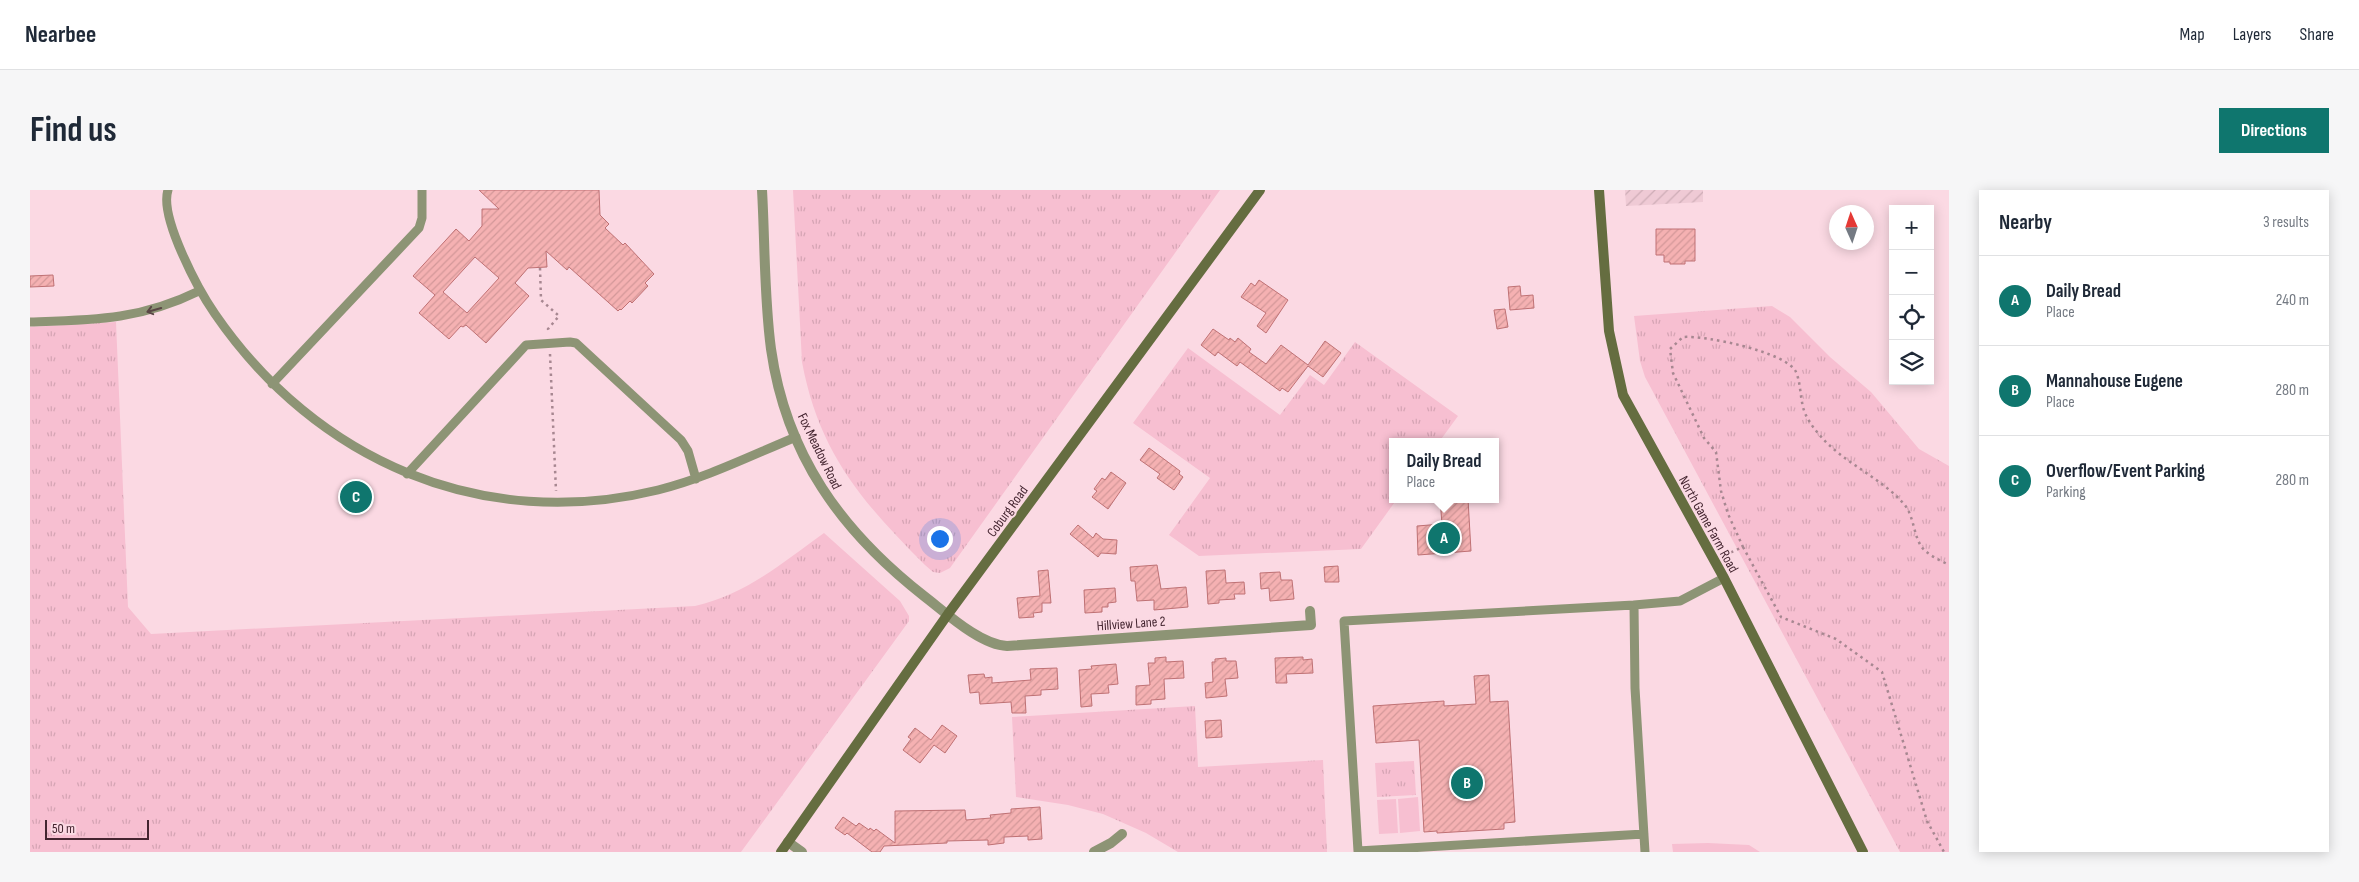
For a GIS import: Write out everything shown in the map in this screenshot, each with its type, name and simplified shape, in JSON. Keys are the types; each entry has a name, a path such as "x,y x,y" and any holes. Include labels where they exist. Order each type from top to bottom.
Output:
{"main road":[{"name":"Coburg Road","path":"781,852 948,614 1260,190"},
{"name":"North Game Farm Road","path":"1599,190 1609,331 1623,395 1724,578 1862,852"}],"street":[{"name":"Fox Meadow Road","path":"762,190 771,346 778,383 796,437 823,491 852,530 885,563 948,614"},
{"name":"Hillview Lane 2","path":"948,614 989,642 1007,646 1311,625 1310,611"},
{"path":"1094,852 1111,843 1122,834"},
{"path":"788,842 802,852"}],"lane":[{"path":"168,190 166,198 169,216 199,290 243,353 302,412 331,433 375,459 407,474 451,489 482,496 556,502 592,501 624,497 696,479 796,437"},
{"path":"272,384 419,228 422,221 422,190"},
{"path":"30,322 98,319 139,314 165,307 199,290"},
{"path":"407,474 526,345 549,342 576,343 655,414 684,443 696,479"},
{"path":"1644,834 1358,851 1344,621 1680,601 1724,578"},
{"path":"1634,605 1634,688 1645,852"}],"path":[{"path":"540,268 541,300 559,316 548,329 556,502"},
{"path":"1944,852 1927,821 1882,672 1836,639 1781,617 1743,547 1728,514 1721,491 1716,452 1704,438 1672,373 1670,349 1677,340 1692,336 1722,341 1785,361 1796,371 1802,404 1814,428 1831,447 1875,478 1905,505 1914,522 1920,544 1926,551 1949,565"},
{"path":"1714,561 1743,547"}],"shaded area":[{"path":"1625,190 1703,190 1703,202 1626,206"}],"green space":[{"path":"793,190 1220,190 950,568 940,573 933,572 925,565 863,497 846,474 832,450 820,423 802,362"},
{"path":"1772,306 1790,317 1830,357 1871,392 1919,449 1949,466 1949,852 1900,852 1645,377 1640,361 1634,316"},
{"path":"116,322 128,607 151,634 695,606 714,601 748,586 824,533 900,601 909,616 909,621 741,852 30,852 30,327"},
{"path":"1355,342 1458,416 1442,438 1389,438 1389,503 1394,503 1361,549 1199,556 1169,535 1210,478 1133,423 1188,348 1280,415 1310,375 1324,385"},
{"path":"1195,706 1198,767 1323,760 1327,852 1178,852 1146,833 1103,814 1068,805 1016,797 1012,717"},
{"path":"1414,761 1416,795 1377,797 1375,763"},
{"path":"1418,797 1420,831 1400,833 1398,799"},
{"path":"1396,799 1398,833 1379,834 1377,800"},
{"path":"1672,844 1749,845 1760,852 1673,852"}],"building":[{"path":"479,190 599,190 600,215 609,224 605,228 623,245 625,243 654,274 645,283 648,286 632,303 630,301 618,311 569,267 567,270 546,251 547,267 528,268 515,283 529,296 486,343 466,325 461,326 449,339 419,313 435,295 413,276 456,229 469,241 482,226 482,209 499,209","holes":["475,257 499,278 467,313 443,292"]},
{"path":"1656,229 1695,229 1695,261 1685,261 1685,264 1664,262 1664,255 1656,255"},
{"path":"53,275 54,286 30,287 30,276"},
{"path":"1259,280 1288,300 1266,333 1257,326 1266,313 1241,297 1251,283 1255,286"},
{"path":"1520,286 1521,296 1533,295 1534,308 1510,310 1508,287"},
{"path":"1505,309 1508,327 1497,329 1494,310"},
{"path":"1213,329 1229,340 1230,338 1235,342 1238,338 1251,349 1249,352 1266,364 1281,345 1308,365 1325,341 1341,353 1323,377 1308,366 1288,392 1282,388 1280,391 1240,362 1237,366 1218,352 1215,356 1201,345"},
{"path":"1149,448 1180,471 1179,474 1183,477 1174,490 1157,478 1160,474 1140,460"},
{"path":"1111,472 1126,483 1108,509 1092,497 1097,491 1094,489 1102,478 1105,480"},
{"path":"1440,503 1468,503 1471,551 1418,555 1417,526 1442,524"},
{"path":"1078,525 1093,538 1096,533 1103,539 1117,540 1116,554 1101,553 1098,557 1070,534"},
{"path":"1157,565 1161,589 1186,587 1188,607 1154,610 1154,600 1137,601 1135,581 1131,581 1130,567"},
{"path":"1338,566 1339,582 1325,582 1324,567"},
{"path":"1048,570 1051,603 1042,603 1042,612 1033,613 1034,617 1019,618 1017,598 1040,596 1038,571"},
{"path":"1225,570 1226,583 1244,582 1245,594 1234,594 1235,599 1219,600 1219,603 1208,604 1206,571"},
{"path":"1280,572 1281,580 1292,580 1294,599 1270,601 1269,588 1261,589 1260,573"},
{"path":"1115,588 1116,602 1108,603 1108,607 1102,607 1102,612 1085,613 1084,590"},
{"path":"1166,657 1166,662 1183,661 1184,678 1164,679 1165,699 1151,700 1151,704 1136,705 1136,686 1150,685 1148,663 1155,663 1155,658"},
{"path":"1303,657 1303,660 1312,659 1313,673 1286,674 1287,683 1276,683 1275,658"},
{"path":"1226,658 1226,661 1236,661 1238,678 1225,679 1227,696 1206,698 1205,683 1213,682 1212,662 1215,662 1215,659"},
{"path":"1116,664 1118,684 1108,685 1109,693 1091,694 1092,706 1081,707 1079,670 1092,669 1091,666"},
{"path":"1057,668 1058,689 1041,690 1041,695 1025,696 1026,713 1012,713 1011,702 980,704 979,692 970,693 968,675 984,674 985,678 992,677 992,683 1031,680 1030,669"},
{"path":"1489,675 1490,702 1508,701 1515,822 1504,823 1504,829 1424,832 1419,740 1376,743 1373,706 1444,701 1444,706 1476,704 1474,676"},
{"path":"1221,720 1222,737 1206,738 1205,721"},
{"path":"942,725 957,736 945,753 934,745 920,763 903,750 911,739 908,737 915,728 931,740"},
{"path":"1040,807 1042,839 1028,840 1028,836 1004,837 1004,843 988,845 988,840 947,841 947,843 884,846 880,852 872,852 847,833 845,835 835,828 843,817 856,826 859,823 869,830 870,828 874,831 876,829 895,843 895,811 965,810 966,820 991,818 990,815 1011,813 1011,809"}],"place":[{"name":"Overflow/Event Parking","path":"356,497"},
{"name":"Daily Bread","path":"1444,538"},
{"name":"Mannahouse Eugene","path":"1467,783"}]}
